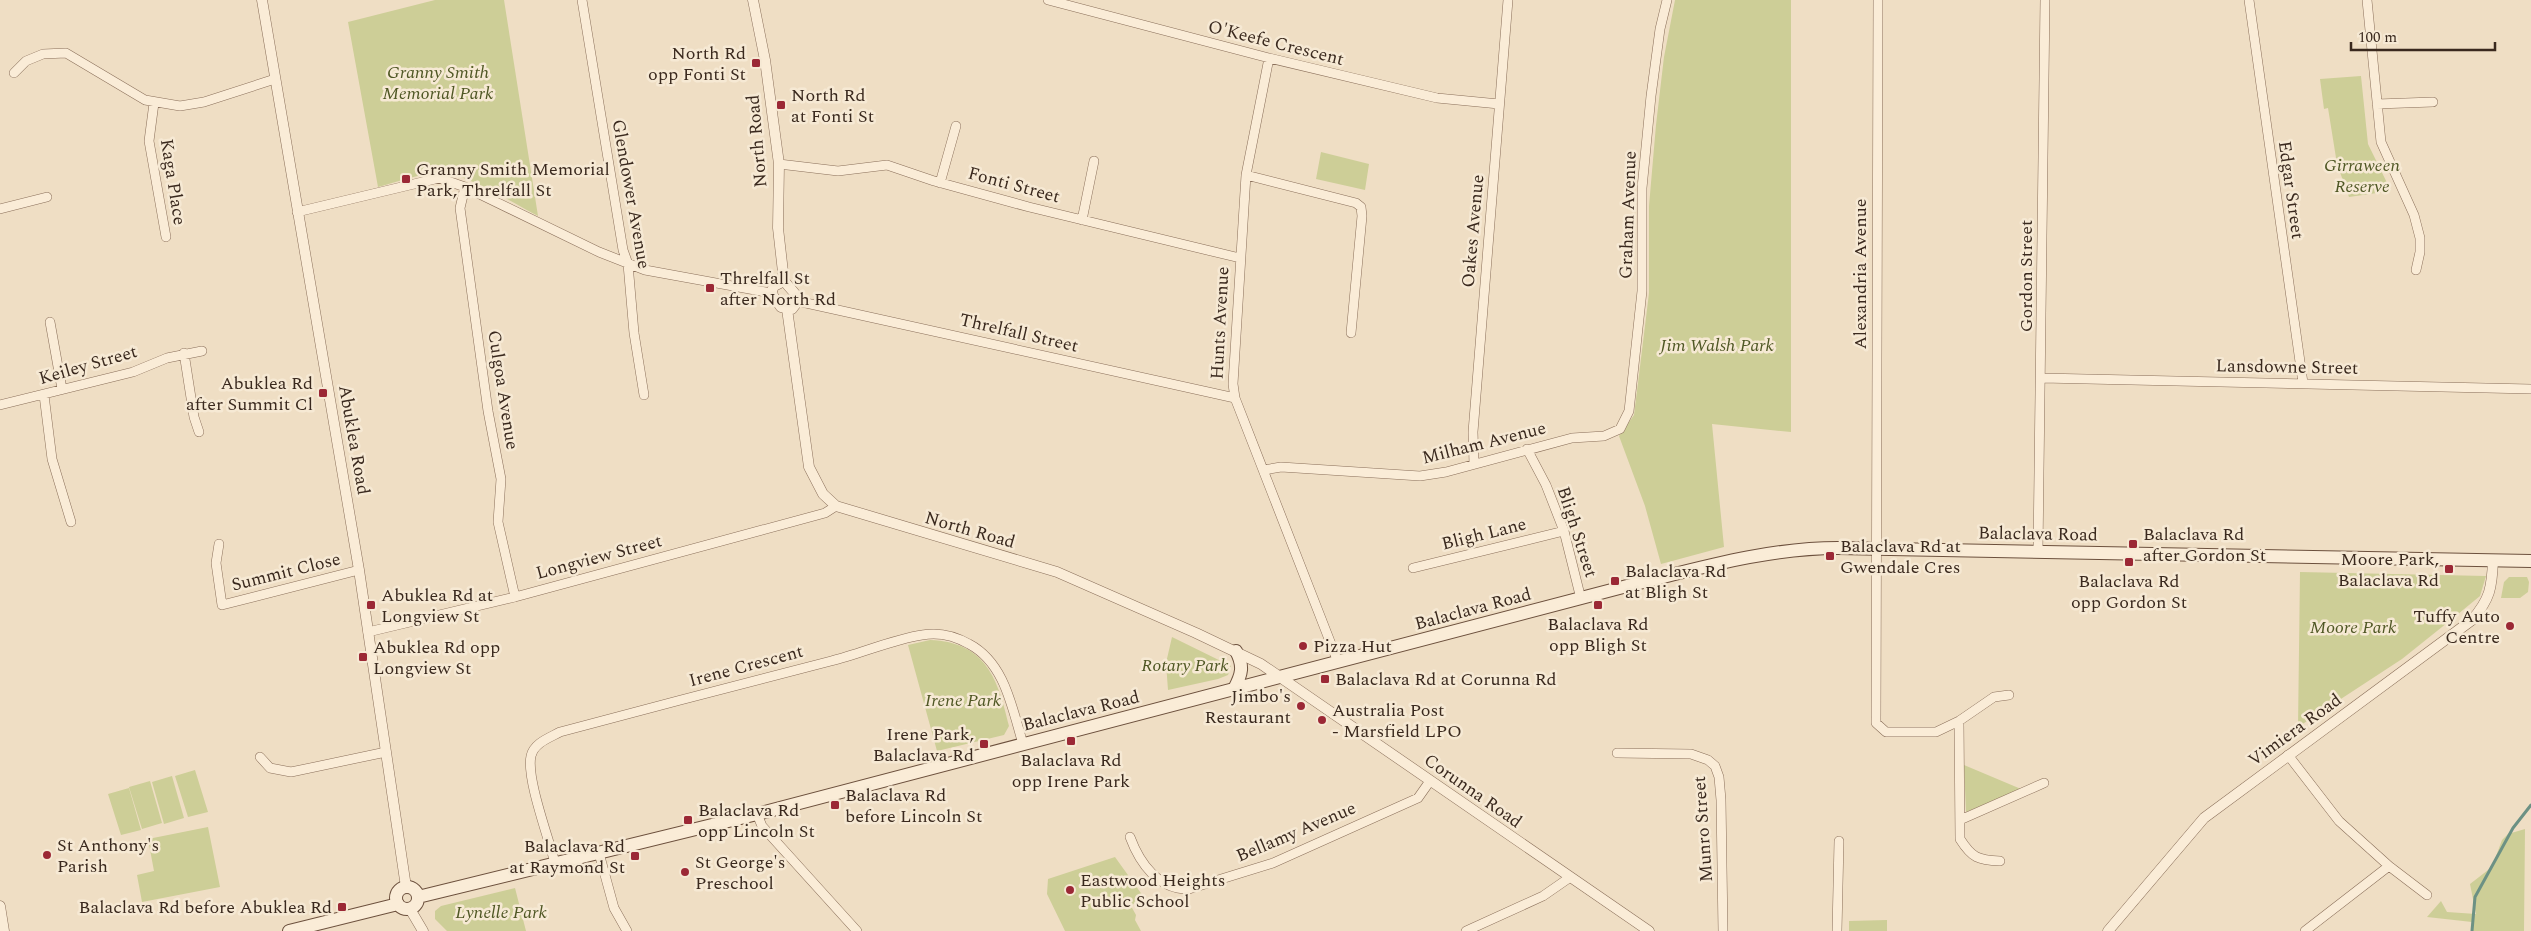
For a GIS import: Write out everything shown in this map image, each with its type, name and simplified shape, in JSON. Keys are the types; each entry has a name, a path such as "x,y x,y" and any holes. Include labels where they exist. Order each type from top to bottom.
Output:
{"main road":[{"name":"Balaclava Road","path":"418,897 757,814 1752,556 1804,549 1875,548 2531,561"},
{"path":"1234,690 1243,670 1236,651"},
{"path":"289,931 416,905 418,897 413,888 406,887 397,893 404,906"}],"street":[{"name":"Abuklea Road","path":"262,0 359,570 406,887"},
{"name":"Glendower Avenue","path":"582,0 623,250 628,264 634,333 644,395"},
{"name":"North Road","path":"753,0 766,68 779,164 778,228 784,281"},
{"name":"O'Keefe Crescent","path":"1048,0 1268,58 1437,98 1499,104"},
{"name":"Oakes Avenue","path":"1474,464 1473,432 1508,0"},
{"name":"Graham Avenue","path":"1620,429 1630,411 1642,291 1642,188 1652,88 1660,29 1667,0"},
{"name":"Alexandria Avenue","path":"1878,0 1876,724 1886,732 1936,732 1959,721"},
{"name":"Gordon Street","path":"2038,551 2042,378 2045,0"},
{"name":"Edgar Street","path":"2249,0 2303,383"},
{"path":"2367,0 2381,142 2414,215 2420,238 2420,252 2416,270"},
{"path":"14,73 26,61 43,54 66,53 135,95 154,103 173,106 193,104 275,79"},
{"name":"Hunts Avenue","path":"1268,58 1246,175 1233,384 1235,398 1338,662"},
{"path":"2377,104 2433,102"},
{"name":"Kaga Place","path":"154,103 149,140 166,237"},
{"path":"940,183 956,126"},
{"path":"1082,220 1094,161"},
{"name":"Fonti Street","path":"779,164 838,170 887,165 940,183 1240,258"},
{"path":"1246,175 1356,204 1361,207 1362,216 1351,333"},
{"path":"298,212 430,179 448,180 628,264 645,270 771,294 781,307 787,309 792,309 797,301 795,292 784,281 774,286 771,294"},
{"name":"Culgoa Avenue","path":"465,187 460,208 488,411 501,479 498,522 515,597"},
{"path":"0,209 47,197"},
{"name":"Threlfall Street","path":"797,301 1235,398"},
{"path":"787,309 809,467 823,494 836,506"},
{"path":"50,322 62,389"},
{"name":"Keiley Street","path":"0,405 132,372 184,353 202,351"},
{"path":"184,353 198,432"},
{"name":"Lansdowne Street","path":"2042,378 2531,388"},
{"path":"44,395 52,459 70,522"},
{"name":"Milham Avenue","path":"1264,470 1281,468 1420,476 1572,438 1604,436 1620,429"},
{"name":"Bligh Street","path":"1527,449 1546,485 1564,531 1581,599"},
{"name":"North Road","path":"836,506 1057,572 1236,651 1280,677"},
{"name":"Longview Street","path":"368,632 515,597 825,513 836,506"},
{"name":"Bligh Lane","path":"1413,568 1564,531"},
{"name":"Summit Close","path":"219,544 216,562 222,605 359,570"},
{"name":"Vimiera Road","path":"2112,930 2204,818 2472,620 2484,605 2491,591 2493,560"},
{"name":"Irene Crescent","path":"555,863 532,776 531,756 540,742 560,732 866,652 921,635 938,634 969,643 997,668 1008,693 1023,744"},
{"name":"Corunna Road","path":"1280,677 1569,878 1649,931"},
{"path":"2000,861 1982,860 1969,854 1960,839 1959,721 1994,698 2009,695"},
{"path":"260,757 270,768 291,772 386,752"},
{"name":"Munro Street","path":"1617,753 1691,754 1708,760 1715,766 1719,777 1721,800 1723,931"},
{"path":"2288,755 2339,821 2389,866 2428,895"},
{"name":"Bellamy Avenue","path":"1130,837 1135,850 1148,869 1162,882 1176,889 1189,889 1273,863 1418,798 1430,781"},
{"path":"1960,820 2044,783"},
{"path":"757,814 762,826 857,931"},
{"path":"1837,931 1839,841"},
{"path":"599,853 614,908 627,931"},
{"path":"2305,931 2389,866"},
{"path":"1466,931 1543,896 1569,878"},
{"path":"0,906 4,931"},
{"path":"404,906 423,931"}],"green space":[{"name":"Granny Smith Memorial Park","path":"435,0 504,0 538,216 478,184 443,173 427,174 378,187 348,22"},
{"name":"Jim Walsh Park","path":"1675,0 1791,0 1791,432 1712,424 1724,547 1661,564 1645,506 1619,436 1634,415 1649,293 1649,206 1656,125 1664,57"},
{"name":"Girraween Reserve","path":"2361,76 2368,144 2391,191 2349,197 2337,164 2328,108 2324,109 2320,79"},
{"path":"1321,152 1369,164 1365,190 1316,179"},
{"name":"Moore Park","path":"2300,572 2486,576 2480,596 2452,619 2402,659 2298,727"},
{"path":"2509,577 2527,577 2529,582 2528,592 2520,598 2501,598 2504,582"},
{"name":"Rotary Park","path":"1172,637 1231,666 1228,675 1168,690 1166,663"},
{"name":"Irene Park","path":"930,640 949,642 964,648 977,656 986,666 994,679 1005,709 1009,726 1004,735 937,751 908,645"},
{"path":"1964,765 2021,789 1966,812"},
{"path":"195,770 208,812 188,817 175,776"},
{"path":"172,776 184,818 164,824 152,782"},
{"path":"150,781 162,823 142,829 129,787"},
{"path":"129,788 141,830 121,835 108,794"},
{"path":"208,827 220,887 142,902 137,875 154,871 148,839"},
{"path":"2525,829 2524,931 2472,931 2472,922 2427,917 2441,901 2447,912 2476,914 2470,884 2492,867 2502,840 2508,834"},
{"path":"1115,857 1143,896 1131,906 1141,931 1065,931 1047,894 1048,879"},
{"name":"Lynelle Park","path":"515,888 526,931 447,931 435,919 435,911 441,906"},
{"path":"1887,920 1887,931 1849,931 1849,921"}],"waterway":[{"path":"2472,931 2475,897 2513,828 2531,805"}],"place":[{"name":"North Rd opp Fonti St","path":"756,63"},
{"name":"North Rd at Fonti St","path":"781,105"},
{"name":"Granny Smith Memorial Park, Threlfall St","path":"406,179"},
{"name":"Threlfall St after North Rd","path":"710,288"},
{"name":"Abuklea Rd after Summit Cl","path":"323,393"},
{"name":"Balaclava Rd after Gordon St","path":"2133,544"},
{"name":"Balaclava Rd at Gwendale Cres","path":"1830,556"},
{"name":"Balaclava Rd opp Gordon St","path":"2129,562"},
{"name":"Moore Park, Balaclava Rd","path":"2449,569"},
{"name":"Balaclava Rd at Bligh St","path":"1615,581"},
{"name":"Abuklea Rd at Longview St","path":"371,605"},
{"name":"Balaclava Rd opp Bligh St","path":"1598,605"},
{"name":"Tuffy Auto Centre","path":"2510,626"},
{"name":"Pizza Hut","path":"1303,646"},
{"name":"Abuklea Rd opp Longview St","path":"363,657"},
{"name":"Balaclava Rd at Corunna Rd","path":"1325,679"},
{"name":"Jimbo's Restaurant","path":"1301,706"},
{"name":"Australia Post - Marsfield LPO","path":"1322,720"},
{"name":"Balaclava Rd opp Irene Park","path":"1071,741"},
{"name":"Irene Park, Balaclava Rd","path":"984,744"},
{"name":"Balaclava Rd before Lincoln St","path":"835,805"},
{"name":"Balaclava Rd opp Lincoln St","path":"688,820"},
{"name":"St Anthony's Parish","path":"47,855"},
{"name":"Balaclava Rd at Raymond St","path":"635,856"},
{"name":"St George's Preschool","path":"685,872"},
{"name":"Eastwood Heights Public School","path":"1070,890"},
{"name":"Balaclava Rd before Abuklea Rd","path":"342,907"}]}
